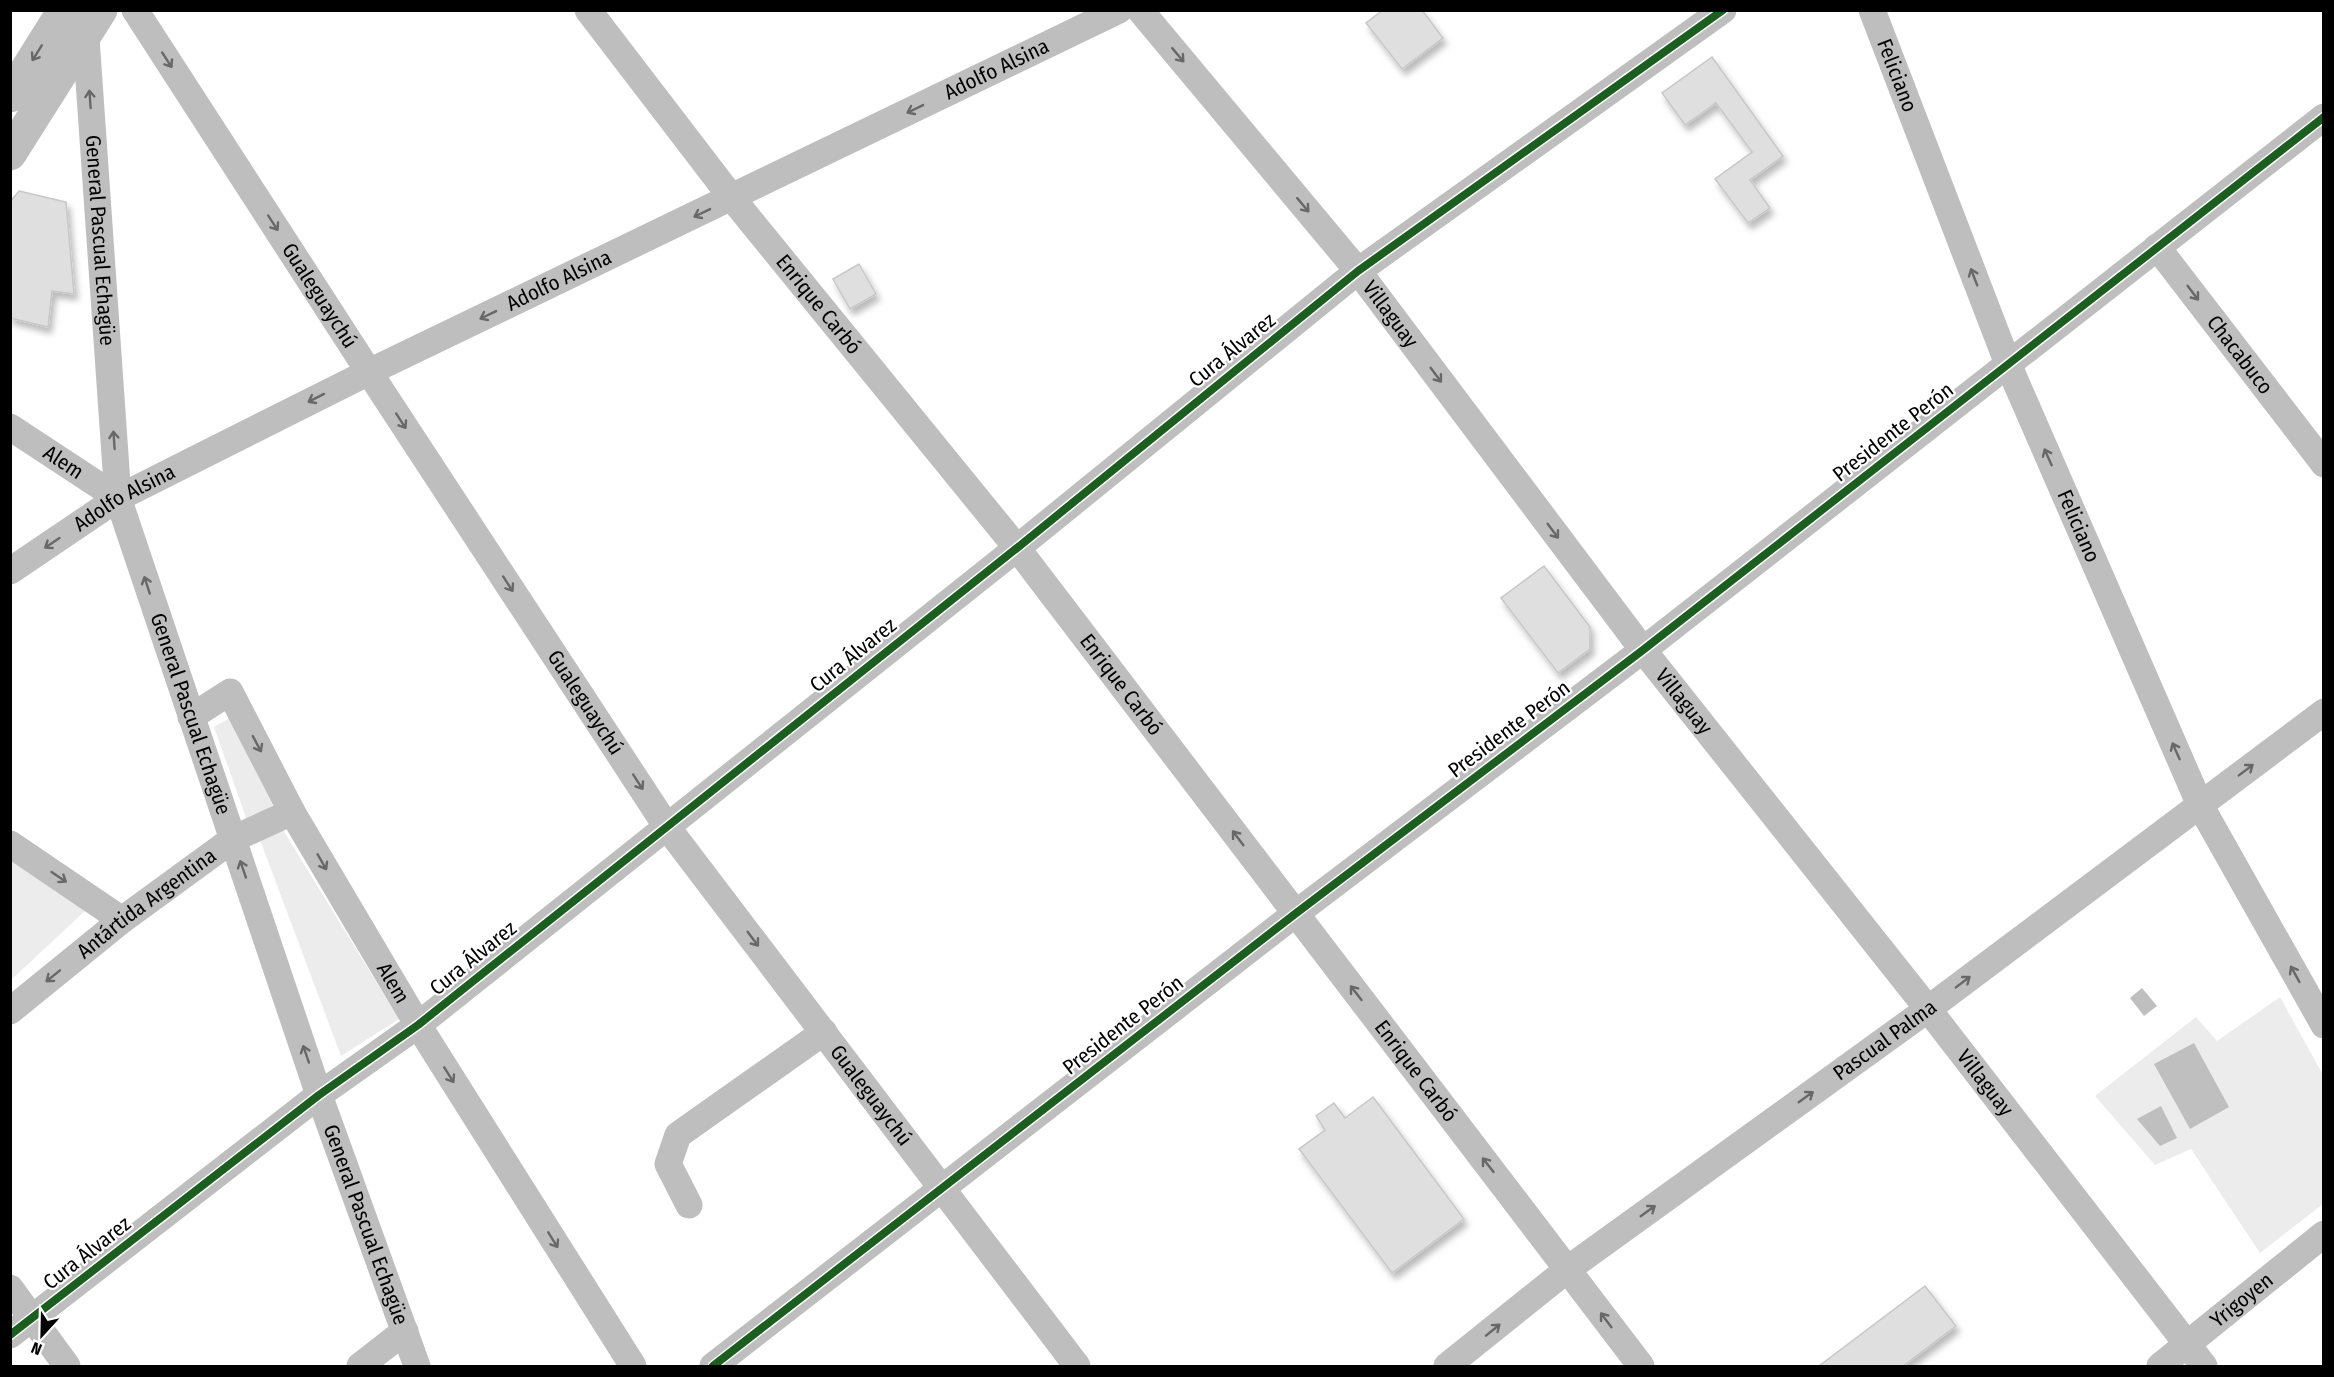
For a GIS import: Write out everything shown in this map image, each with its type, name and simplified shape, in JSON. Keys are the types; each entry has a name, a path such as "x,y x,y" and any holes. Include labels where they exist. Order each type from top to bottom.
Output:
{"main road":[{"path":"10,96 64,10"},
{"path":"10,154 86,20"}],"street":[{"name":"Gualeguaychú","path":"135,10 667,827 1077,1366"},
{"name":"Enrique Carbó","path":"588,10 732,198 1017,548 1641,1366"},
{"name":"Adolfo Alsina","path":"10,571 118,498 369,372 1119,10"},
{"name":"Villaguay","path":"1140,10 1358,271 1643,650 1928,1009 2204,1366"},
{"name":"Cura Álvarez","path":"10,1335 319,1095 418,1025 1017,548 1358,271 1723,10"},
{"name":"Feliciano","path":"1872,10 2008,364 2200,805 2324,1025"},
{"name":"General Pascual Echagüe","path":"86,20 118,498 319,1095 417,1366"},
{"name":"Presidente Perón","path":"713,1366 1295,914 1643,650 2324,117"},
{"name":"Chacabuco","path":"2157,247 2324,464"},
{"name":"Alem","path":"10,428 118,498"},
{"name":"Alem","path":"190,717 230,692 292,812 418,1025 633,1366"},
{"name":"Pascual Palma","path":"1447,1366 1568,1269 1928,1009 2324,712"},
{"name":"Antártida Argentina","path":"10,1011 122,920 233,839 292,812"},
{"path":"10,844 122,920"},
{"path":"689,1205 668,1164 678,1136 824,1032"},
{"name":"Yrigoyen","path":"2160,1366 2189,1345 2324,1234"},
{"path":"10,1288 67,1366"},
{"path":"360,1366 405,1331"}],"shaded area":[{"path":"237,714 284,797 248,823 214,727"},
{"path":"283,830 399,1019 341,1056 260,840"},
{"path":"11,858 86,910 11,980"},
{"path":"2142,988 2157,1006 2144,1016 2130,998"},
{"path":"2280,997 2323,1075 2323,1204 2260,1253 2191,1149 2155,1165 2095,1096 2196,1017 2217,1041"},
{"path":"2194,1043 2229,1107 2190,1129 2154,1064"},
{"path":"2161,1106 2177,1138 2160,1146 2137,1119"}],"building":[{"path":"1383,10 1422,10 1443,38 1402,69 1366,23"},
{"path":"1712,57 1783,156 1750,180 1770,208 1748,223 1715,179 1752,152 1716,103 1685,125 1662,93"},
{"path":"19,191 66,202 74,294 52,291 48,327 10,318 10,202"},
{"path":"859,264 876,294 850,309 833,279"},
{"path":"1544,566 1590,627 1590,649 1558,673 1501,598"},
{"path":"1373,1097 1464,1219 1392,1273 1299,1149 1325,1130 1316,1116 1334,1103 1345,1118"},
{"path":"1925,1286 1956,1326 1903,1366 1819,1366"}],"cycle path":[{"path":"10,1335 319,1095 418,1025 1017,548 1358,271 1723,10"},
{"path":"713,1366 1295,914 1643,650 2324,117"}]}
